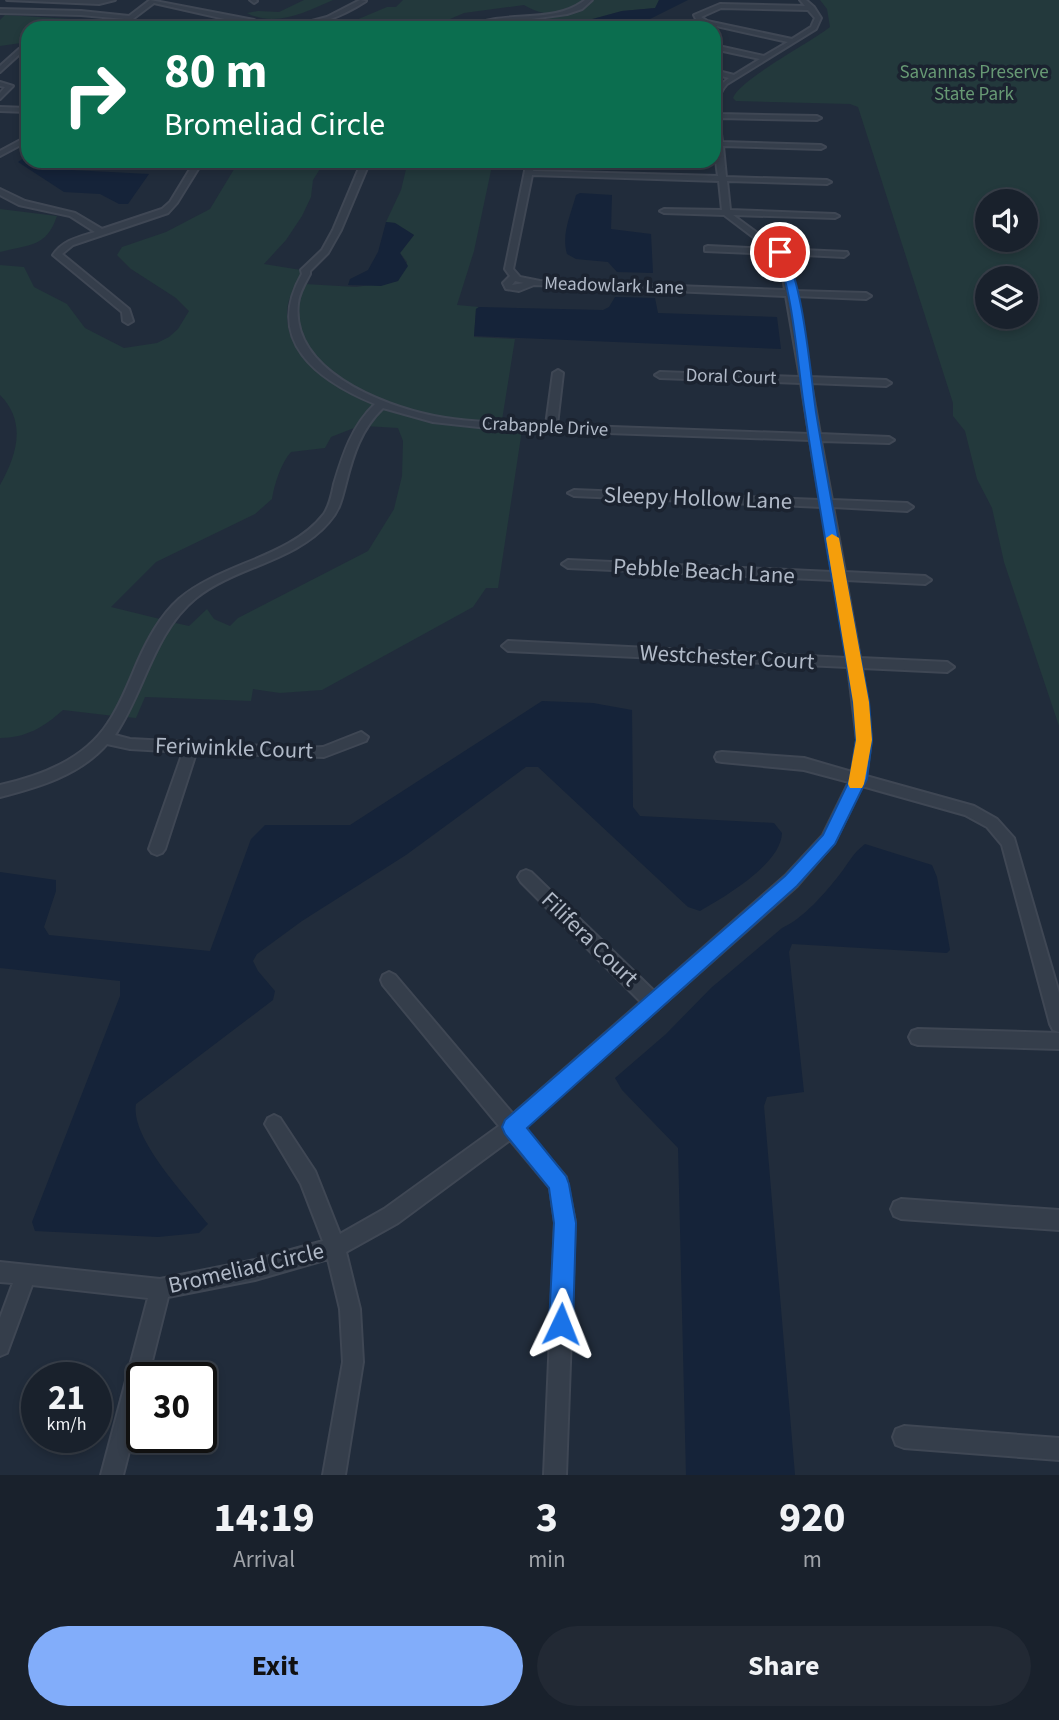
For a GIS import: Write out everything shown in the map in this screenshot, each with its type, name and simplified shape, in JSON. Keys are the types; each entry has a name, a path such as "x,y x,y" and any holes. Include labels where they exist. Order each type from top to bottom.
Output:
{"street":[{"path":"10,0 113,0"},
{"path":"126,21 153,0 249,21"},
{"path":"356,0 365,0"},
{"path":"320,21 365,0"},
{"path":"493,21 566,13 583,7 589,0"},
{"path":"721,89 734,77 814,28 818,18 803,0"},
{"path":"700,21 692,19 706,9 720,6 811,8"},
{"path":"0,11 130,18"},
{"path":"721,26 794,41"},
{"path":"721,49 765,58"},
{"path":"0,70 21,50"},
{"path":"721,74 734,77"},
{"path":"0,84 10,86 0,97"},
{"path":"0,109 21,110"},
{"path":"721,116 817,118"},
{"path":"0,154 21,142"},
{"path":"721,144 821,147"},
{"path":"128,321 126,311 57,255 70,243 165,211 195,168"},
{"name":"Crabapple Drive","path":"363,168 337,230 320,256 321,262 317,268 306,274 293,304 293,323 301,347 318,368 353,391 382,404 432,419 551,428 889,440"},
{"name":"Meadowlark Lane","path":"530,168 509,269 514,277 507,285 519,288 534,283 866,296"},
{"path":"720,168 726,213 780,252"},
{"path":"529,173 827,182"},
{"path":"0,191 23,205 78,216 101,232"},
{"path":"664,211 835,216"},
{"path":"708,249 844,254"},
{"name":"Bromeliad Circle","path":"0,1272 160,1289 255,1270 335,1247 391,1216 512,1127 791,881 829,839 858,779 864,740 861,702 814,437 792,293 780,252"},
{"path":"551,428 558,373"},
{"name":"Doral Court","path":"660,375 886,383"},
{"path":"0,791 32,785 69,768 105,738 122,712 153,639 171,614 206,585 314,531 332,511 352,442 360,426 382,404"},
{"name":"Sleepy Hollow Lane","path":"574,493 907,507"},
{"name":"Pebble Beach Lane","path":"568,565 925,580"},
{"name":"Westchester Court","path":"508,646 947,667"},
{"name":"Feriwinkle Court","path":"105,738 130,744 315,753 361,737"},
{"path":"157,849 191,748"},
{"path":"722,757 804,764 969,810 992,823 1009,842 1059,1024"},
{"name":"Filifera Court","path":"526,877 653,1002"},
{"path":"389,980 559,1184 565,1223 555,1475"},
{"path":"918,1037 1059,1041"},
{"path":"274,1124 308,1178 335,1247 350,1309 353,1362 334,1475"},
{"path":"901,1209 1059,1220"},
{"path":"0,1346 26,1275"},
{"path":"112,1475 160,1289"},
{"path":"904,1437 1059,1449"}],"green space":[{"path":"304,0 333,0 279,19 247,13 279,12"},
{"path":"403,0 586,0 571,10 555,14 540,12 524,5 464,13 445,21 354,21 387,7 396,7"},
{"path":"592,0 659,0 656,8 622,11 589,21 549,21 546,17 580,10"},
{"name":"Savannas Preserve State Park","path":"820,0 1059,0 1059,726 1004,562 992,508 977,479 965,431 953,416 953,403 858,107 850,104 736,101 733,98 748,81 830,27 827,9"},
{"path":"5,15 75,21 21,21 21,43 0,46 0,20"},
{"path":"235,168 321,168 313,180 311,197 302,216 286,240 264,264 301,270 288,304 288,323 292,340 301,355 328,379 375,405 354,428 331,437 325,448 291,452 278,474 272,499 255,514 156,562 111,607 160,619 147,639 114,716 63,710 34,730 18,736 0,738 0,485 15,450 16,427 14,416 0,395 0,265 24,267 34,287 67,304 85,328 124,348 157,343 178,329 189,311 176,298 131,269 117,255 122,247 166,232 210,209"},
{"path":"406,168 492,168 474,251 457,305 479,307 476,309 474,337 515,339 502,420 523,421 523,424 436,416 392,405 344,381 323,366 307,348 298,327 297,304 305,284 356,287 398,281 407,262 400,253 414,235 395,223 386,222 401,190"},
{"path":"0,209 57,216 48,234 36,243 0,252"},
{"path":"383,408 431,422 522,430 498,588 486,588 473,607 322,690 280,693 253,689 251,701 145,697 136,718 126,717 151,658 171,622 189,626 207,609 214,619 230,626 238,618 368,551 394,509 402,476 403,441 398,428 365,426"}],"water":[{"path":"659,0 688,0 646,21 589,21 622,11 655,8"},
{"path":"153,19 188,21 142,21"},
{"path":"27,168 149,174 128,204 119,204 100,194 64,192"},
{"path":"576,195 612,195 611,229 651,234 653,273 617,272 608,262 576,259 567,254 567,224"},
{"path":"386,222 395,223 414,235 400,253 408,266 398,281 381,286 348,285 350,279 368,270 378,252"},
{"path":"615,297 655,298 658,313 777,317 781,349 474,336 476,309 479,307 603,310 609,307"},
{"path":"542,701 593,703 632,710 633,807 640,816 774,823 782,833 772,856 750,878 711,905 700,911 688,907 538,767 526,767 406,855 302,921 257,954 253,961 275,991 273,1000 136,1104 137,1118 151,1150 208,1224 199,1233 158,1237 35,1231 32,1222 120,996 120,981 0,968 0,872 56,880 56,891 44,927 49,935 210,951 251,839 265,825 350,825"},
{"path":"865,844 932,865 937,877 950,950 947,953 792,944 789,952 804,1092 767,1097 764,1106 795,1475 686,1475 678,1148 622,1090 615,1078 666,1034 711,988 782,928 806,912"}],"slow traffic":[{"path":"832,538 861,702 864,740 856,784"}],"route":[{"path":"561,1324 565,1223 559,1184 512,1127 791,881 829,839 858,779 864,740 861,702 814,437 792,293 780,252"}]}
